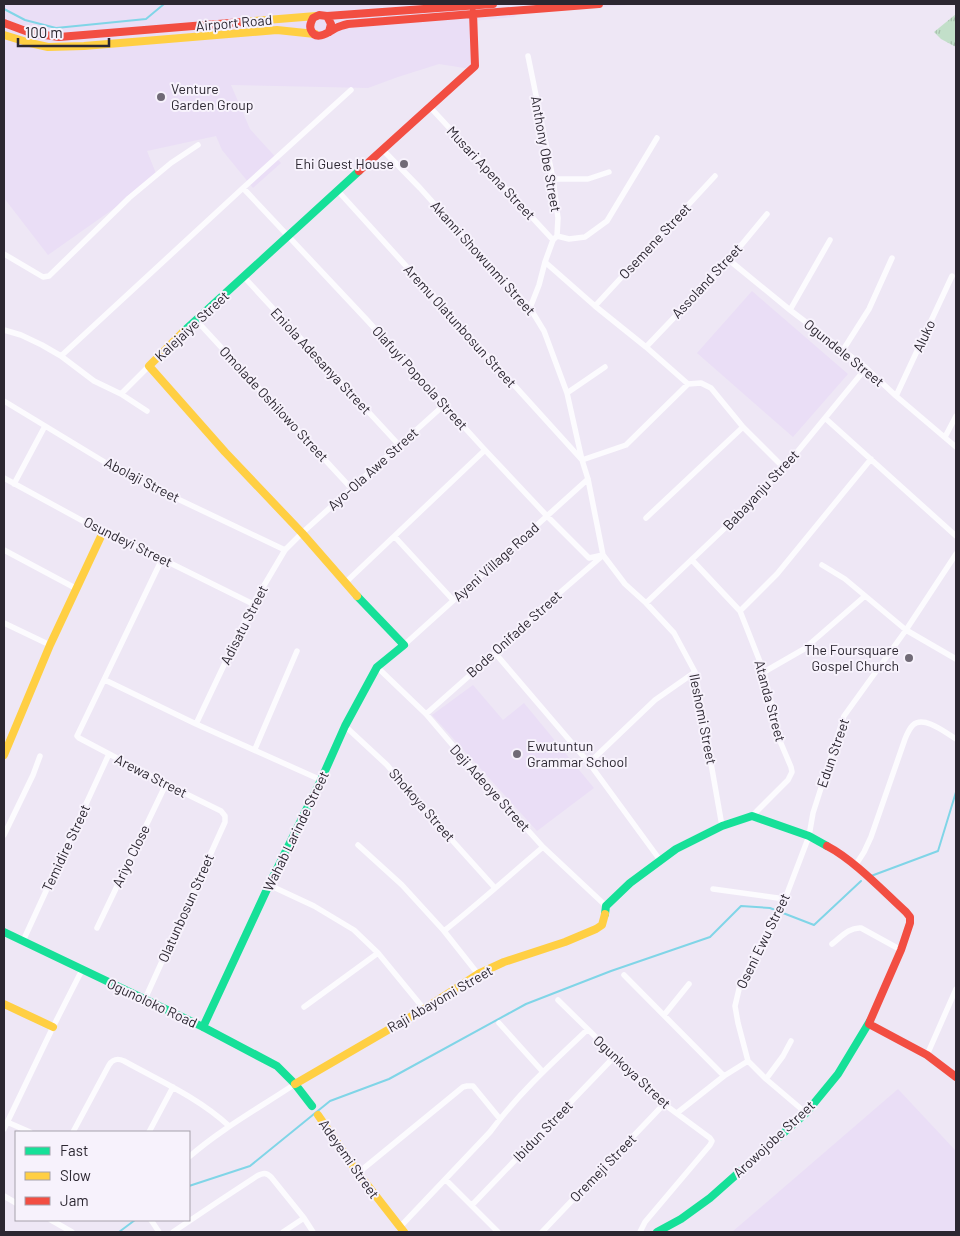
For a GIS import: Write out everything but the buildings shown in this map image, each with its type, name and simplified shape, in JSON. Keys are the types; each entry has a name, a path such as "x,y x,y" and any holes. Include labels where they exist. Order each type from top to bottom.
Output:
{"street":[{"path":"494,4 323,15 316,16 310,24 315,34 322,36 348,24 599,4"},
{"name":"Kalejaiye Street","path":"404,645 225,452 149,366 196,320 475,66 473,14"},
{"name":"Airport Road","path":"4,24 40,35 59,37 316,16"},
{"path":"327,16 332,26 329,32"},
{"name":"Airport Road","path":"4,35 48,47 84,46 277,30 315,34"},
{"name":"Anthony Obe Street","path":"528,56 553,179 558,218 555,238 530,308"},
{"path":"61,356 352,90"},
{"name":"Musari Apena Street","path":"430,106 555,238"},
{"path":"555,238 585,237 608,221 657,138"},
{"path":"4,254 44,277 49,276 129,198 171,163 198,145"},
{"name":"Akanni Showunmi Street","path":"382,149 530,308 544,331 567,393 588,479 603,555"},
{"path":"553,179 588,179 609,172"},
{"name":"Osemene Street","path":"594,306 715,176"},
{"name":"Olafuyi Popoola Street","path":"243,188 547,516 589,558 603,555"},
{"name":"Aremu Olatunbosun Street","path":"338,191 582,460"},
{"name":"Assoland Street","path":"646,347 729,260 767,214"},
{"path":"790,310 830,240"},
{"path":"843,350 869,309 892,258"},
{"name":"Ogundele Street","path":"729,260 790,310 866,368 956,447"},
{"path":"545,262 594,306 646,347 688,384"},
{"name":"Aluko","path":"896,396 952,276"},
{"name":"Eniola Adesanya Street","path":"244,277 399,445"},
{"name":"Omolade Oshilowo Street","path":"196,320 351,488"},
{"path":"4,330 21,335 61,356 94,382 121,394 147,411"},
{"path":"121,394 149,366"},
{"path":"567,393 605,367"},
{"name":"Babayanju Street","path":"646,603 747,508 784,468 866,368"},
{"path":"582,460 626,445 688,384 701,382 711,388 743,427 784,468"},
{"name":"Abolaji Street","path":"4,401 121,472 284,550"},
{"name":"Ayo-Ola Awe Street","path":"302,533 444,405"},
{"path":"945,437 956,416"},
{"path":"825,418 956,536"},
{"path":"14,484 45,426"},
{"path":"646,518 743,427"},
{"path":"345,583 486,450"},
{"path":"740,611 777,574 870,460"},
{"name":"Osundeyi Street","path":"4,478 104,532 253,604"},
{"name":"Ayeni Village Road","path":"404,645 588,479"},
{"path":"4,755 50,645 104,532"},
{"name":"Adisatu Street","path":"196,724 253,604 284,550 302,533"},
{"path":"395,537 453,600"},
{"path":"4,550 77,589"},
{"name":"Edun Street","path":"809,836 813,813 844,716 906,630 956,554"},
{"name":"Ileshomi Street","path":"603,555 625,584 674,633 695,672 722,826"},
{"name":"Bode Onifade Street","path":"426,714 495,653 548,602 603,555"},
{"path":"162,559 105,680 196,724 321,780"},
{"name":"Atanda Street","path":"692,560 740,611 764,672 780,741 791,767 792,772 788,780 752,816"},
{"path":"822,565 845,579 906,630 956,659"},
{"path":"764,672 804,649 865,596"},
{"path":"4,623 50,645"},
{"name":"Wahab Larinde Street","path":"203,1027 345,726 377,666 404,645"},
{"path":"255,750 297,651"},
{"path":"495,653 589,763 660,860"},
{"name":"Deji Adeoye Street","path":"377,666 426,714 543,847 606,906"},
{"path":"589,763 656,700 695,672"},
{"name":"Arewa Street","path":"105,680 77,736 221,811 225,816"},
{"path":"606,906 630,883 676,850 722,826 752,816 809,836 833,849 855,866 871,837 905,739 913,725 918,722 929,722 956,739"},
{"name":"Shokoya Street","path":"345,726 387,765 495,888"},
{"name":"Temidire Street","path":"23,941 109,754"},
{"path":"4,834 33,775 39,758"},
{"name":"Ariyo Close","path":"97,928 166,784"},
{"name":"Olatunbosun Street","path":"145,999 225,822 225,816"},
{"name":"Oseni Ewu Street","path":"748,1061 735,1006 740,985 778,917 809,836"},
{"path":"358,845 402,884 444,931 478,974"},
{"path":"444,931 543,847"},
{"name":"Arowojobe Street","path":"657,1232 681,1219 710,1198 806,1112 838,1074 869,1024 901,950 910,923 910,917 855,866"},
{"path":"269,885 314,906 354,930 378,953 424,1009"},
{"path":"713,889 785,899"},
{"name":"Raji Abayomi Street","path":"295,1084 424,1009 478,974 504,962 596,930 602,925 606,906"},
{"path":"832,944 850,930 861,928 901,950"},
{"name":"Ogunoloko Road","path":"4,932 203,1027 276,1066 295,1084"},
{"path":"304,1007 378,953"},
{"path":"4,1129 82,970"},
{"path":"624,974 724,1076"},
{"path":"664,1015 689,984"},
{"path":"927,1055 956,989"},
{"name":"Ogunkoya Street","path":"558,1000 664,1104 712,1141 644,1222 640,1232"},
{"path":"4,1004 53,1026"},
{"path":"499,1023 543,1072"},
{"path":"869,1024 927,1055 956,1076"},
{"path":"399,1231 543,1072 587,1030"},
{"path":"766,1079 783,1056 791,1041"},
{"name":"Ibidun Street","path":"472,1205 614,1057"},
{"path":"74,1131 109,1065 111,1062 119,1059 202,1104 229,1126"},
{"path":"677,1113 724,1076 748,1061 766,1079 806,1112"},
{"path":"190,1157 201,1146 229,1126 295,1084"},
{"name":"Adeyemi Street","path":"295,1084 399,1231"},
{"path":"358,1173 467,1086 473,1086 500,1119"},
{"path":"149,1131 173,1088"},
{"name":"Oremeji Street","path":"542,1232 664,1104"},
{"path":"7,1122 28,1131"},
{"path":"190,1221 262,1174 268,1174 313,1232"},
{"path":"446,1180 498,1232"},
{"path":"4,1196 15,1202"},
{"path":"283,1232 304,1218"},
{"path":"53,1221 72,1232"},
{"path":"152,1221 159,1232"},
{"path":"173,1232 189,1221"}],"shaded area":[{"path":"4,4 640,4 518,14 514,17 472,21 477,70 439,64 368,88 231,85 250,129 281,163 253,188 222,150 216,136 147,151 157,176 48,255 4,198"},
{"path":"752,291 848,374 793,437 697,353"},
{"name":"Ewutuntun Grammar School","path":"473,685 503,720 524,703 594,788 537,831 432,715"},
{"path":"898,1089 956,1151 956,1232 732,1232"}],"green space":[{"path":"956,14 956,47 941,39 934,32"}],"waterway":[{"path":"4,9 25,20 56,28 146,19 164,4"},
{"path":"871,876 938,851 956,792"},
{"path":"190,1186 250,1166 330,1101 389,1079 526,1004 611,971 710,937 741,906 770,908 814,925 861,881"},
{"path":"119,1232 134,1221"}],"traffic: fast":[{"path":"183,332 359,171"},
{"path":"203,1027 345,726 377,667 404,645 357,596"},
{"path":"605,914 606,906 630,883 676,849 722,826 752,816 809,836 827,846"},
{"path":"4,932 203,1027 277,1066 295,1084 312,1106"},
{"path":"657,1232 681,1219 710,1198 806,1113 838,1074 870,1021"}],"traffic: slow":[{"path":"242,22 316,16"},
{"path":"4,35 48,47 84,46 277,30 315,34"},
{"path":"183,332 149,366 357,596"},
{"path":"4,755 50,645 103,532"},
{"path":"295,1084 424,1009 478,974 504,962 565,942 596,929 602,925 605,914"},
{"path":"4,1004 53,1027"},
{"path":"318,1115 358,1173 404,1232"}],"traffic: jam":[{"path":"327,16 493,4"},
{"path":"329,32 331,24 327,16 319,15 313,18 310,28 313,34 319,36 326,34 348,24 599,4"},
{"path":"359,171 475,66 473,13"},
{"path":"4,23 31,33 59,37 242,22"},
{"path":"827,846 858,867 910,917 910,923 901,950 870,1021"},
{"path":"869,1024 927,1055 956,1077"}],"place":[{"name":"Venture Garden Group","path":"161,97"},
{"name":"Ehi Guest House","path":"404,164"},
{"name":"The Foursquare Gospel Church","path":"909,658"},
{"name":"Ewutuntun Grammar School","path":"517,754"}]}
